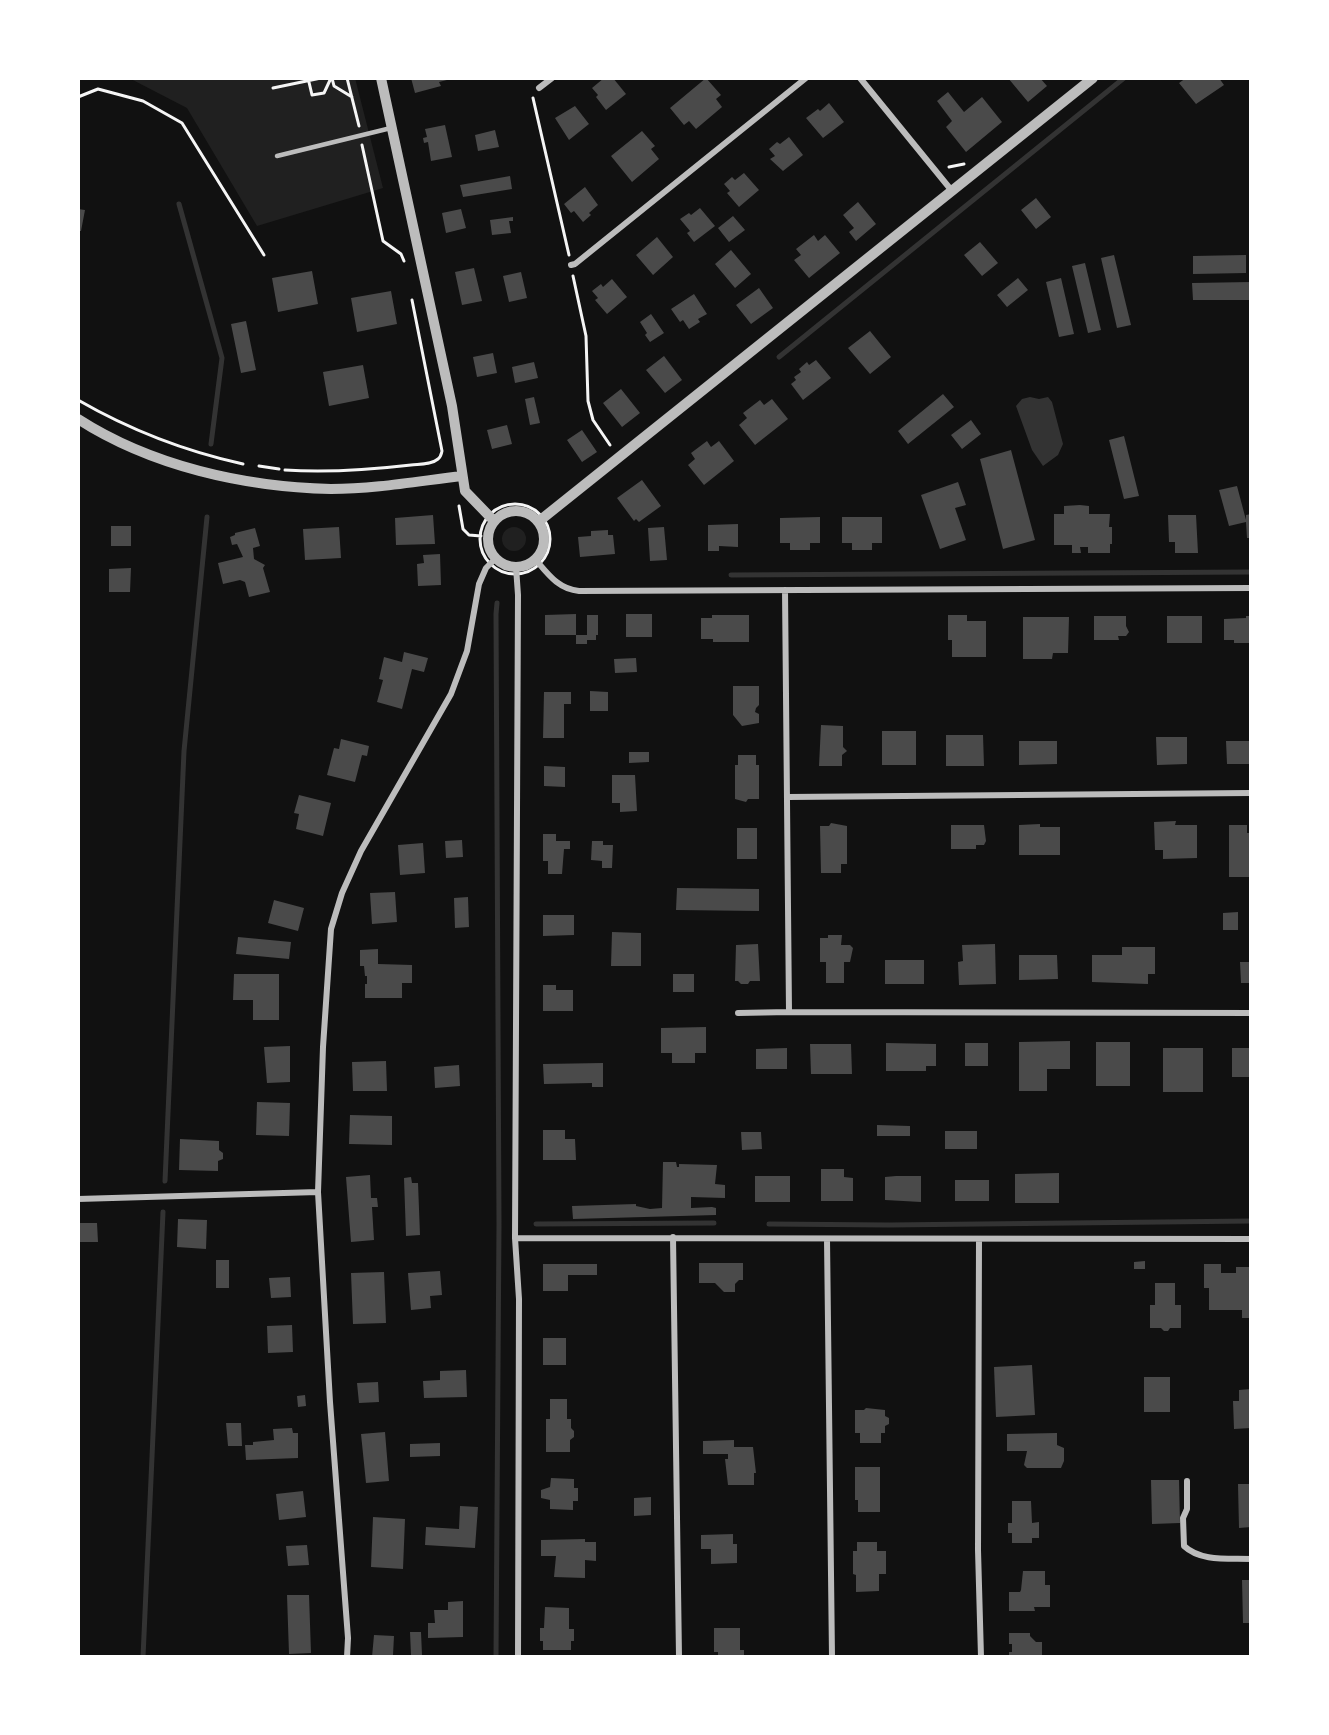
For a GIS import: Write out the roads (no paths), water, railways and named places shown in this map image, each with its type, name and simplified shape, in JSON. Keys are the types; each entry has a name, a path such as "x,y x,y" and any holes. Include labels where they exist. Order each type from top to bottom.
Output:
{"street":[{"path":"381,78 452,406 462,476 467,495 492,519"},
{"path":"539,88 552,78"},
{"path":"571,265 806,78"},
{"path":"860,78 952,191"},
{"path":"541,520 1094,78"},
{"path":"79,423 156,457 195,469 291,487 352,488 462,476"},
{"path":"492,519 515,511 541,520"},
{"path":"347,1657 348,1638 330,1402 318,1192 329,946 335,913 350,874 370,834 451,694 467,651 479,584 493,561 488,540 492,519"},
{"path":"538,561 543,544 541,520"},
{"path":"493,561 517,570"},
{"path":"517,570 538,561"},
{"path":"538,561 558,584 571,590 1251,588"},
{"path":"517,570 515,1238 519,1299 518,1657"},
{"path":"785,590 789,1012"},
{"path":"788,797 1251,793"},
{"path":"738,1012 1251,1013"},
{"path":"78,1199 318,1192"},
{"path":"673,1237 679,1657"},
{"path":"515,1238 1251,1239"},
{"path":"827,1239 832,1657"},
{"path":"979,1239 978,1550 981,1657"},
{"path":"1187,1481 1187,1509 1183,1518 1184,1546 1191,1553 1216,1558 1251,1558"}],"lane":[{"path":"277,156 392,127"}],"waterway":[{"path":"779,357 1124,78"},
{"path":"179,204 222,358 211,444"},
{"path":"165,1181 184,751 207,517"},
{"path":"731,575 1251,572"},
{"path":"496,1657 499,1224 497,603"},
{"path":"143,1657 163,1212"},
{"path":"769,1224 1251,1221"},
{"path":"536,1224 714,1223"}]}
